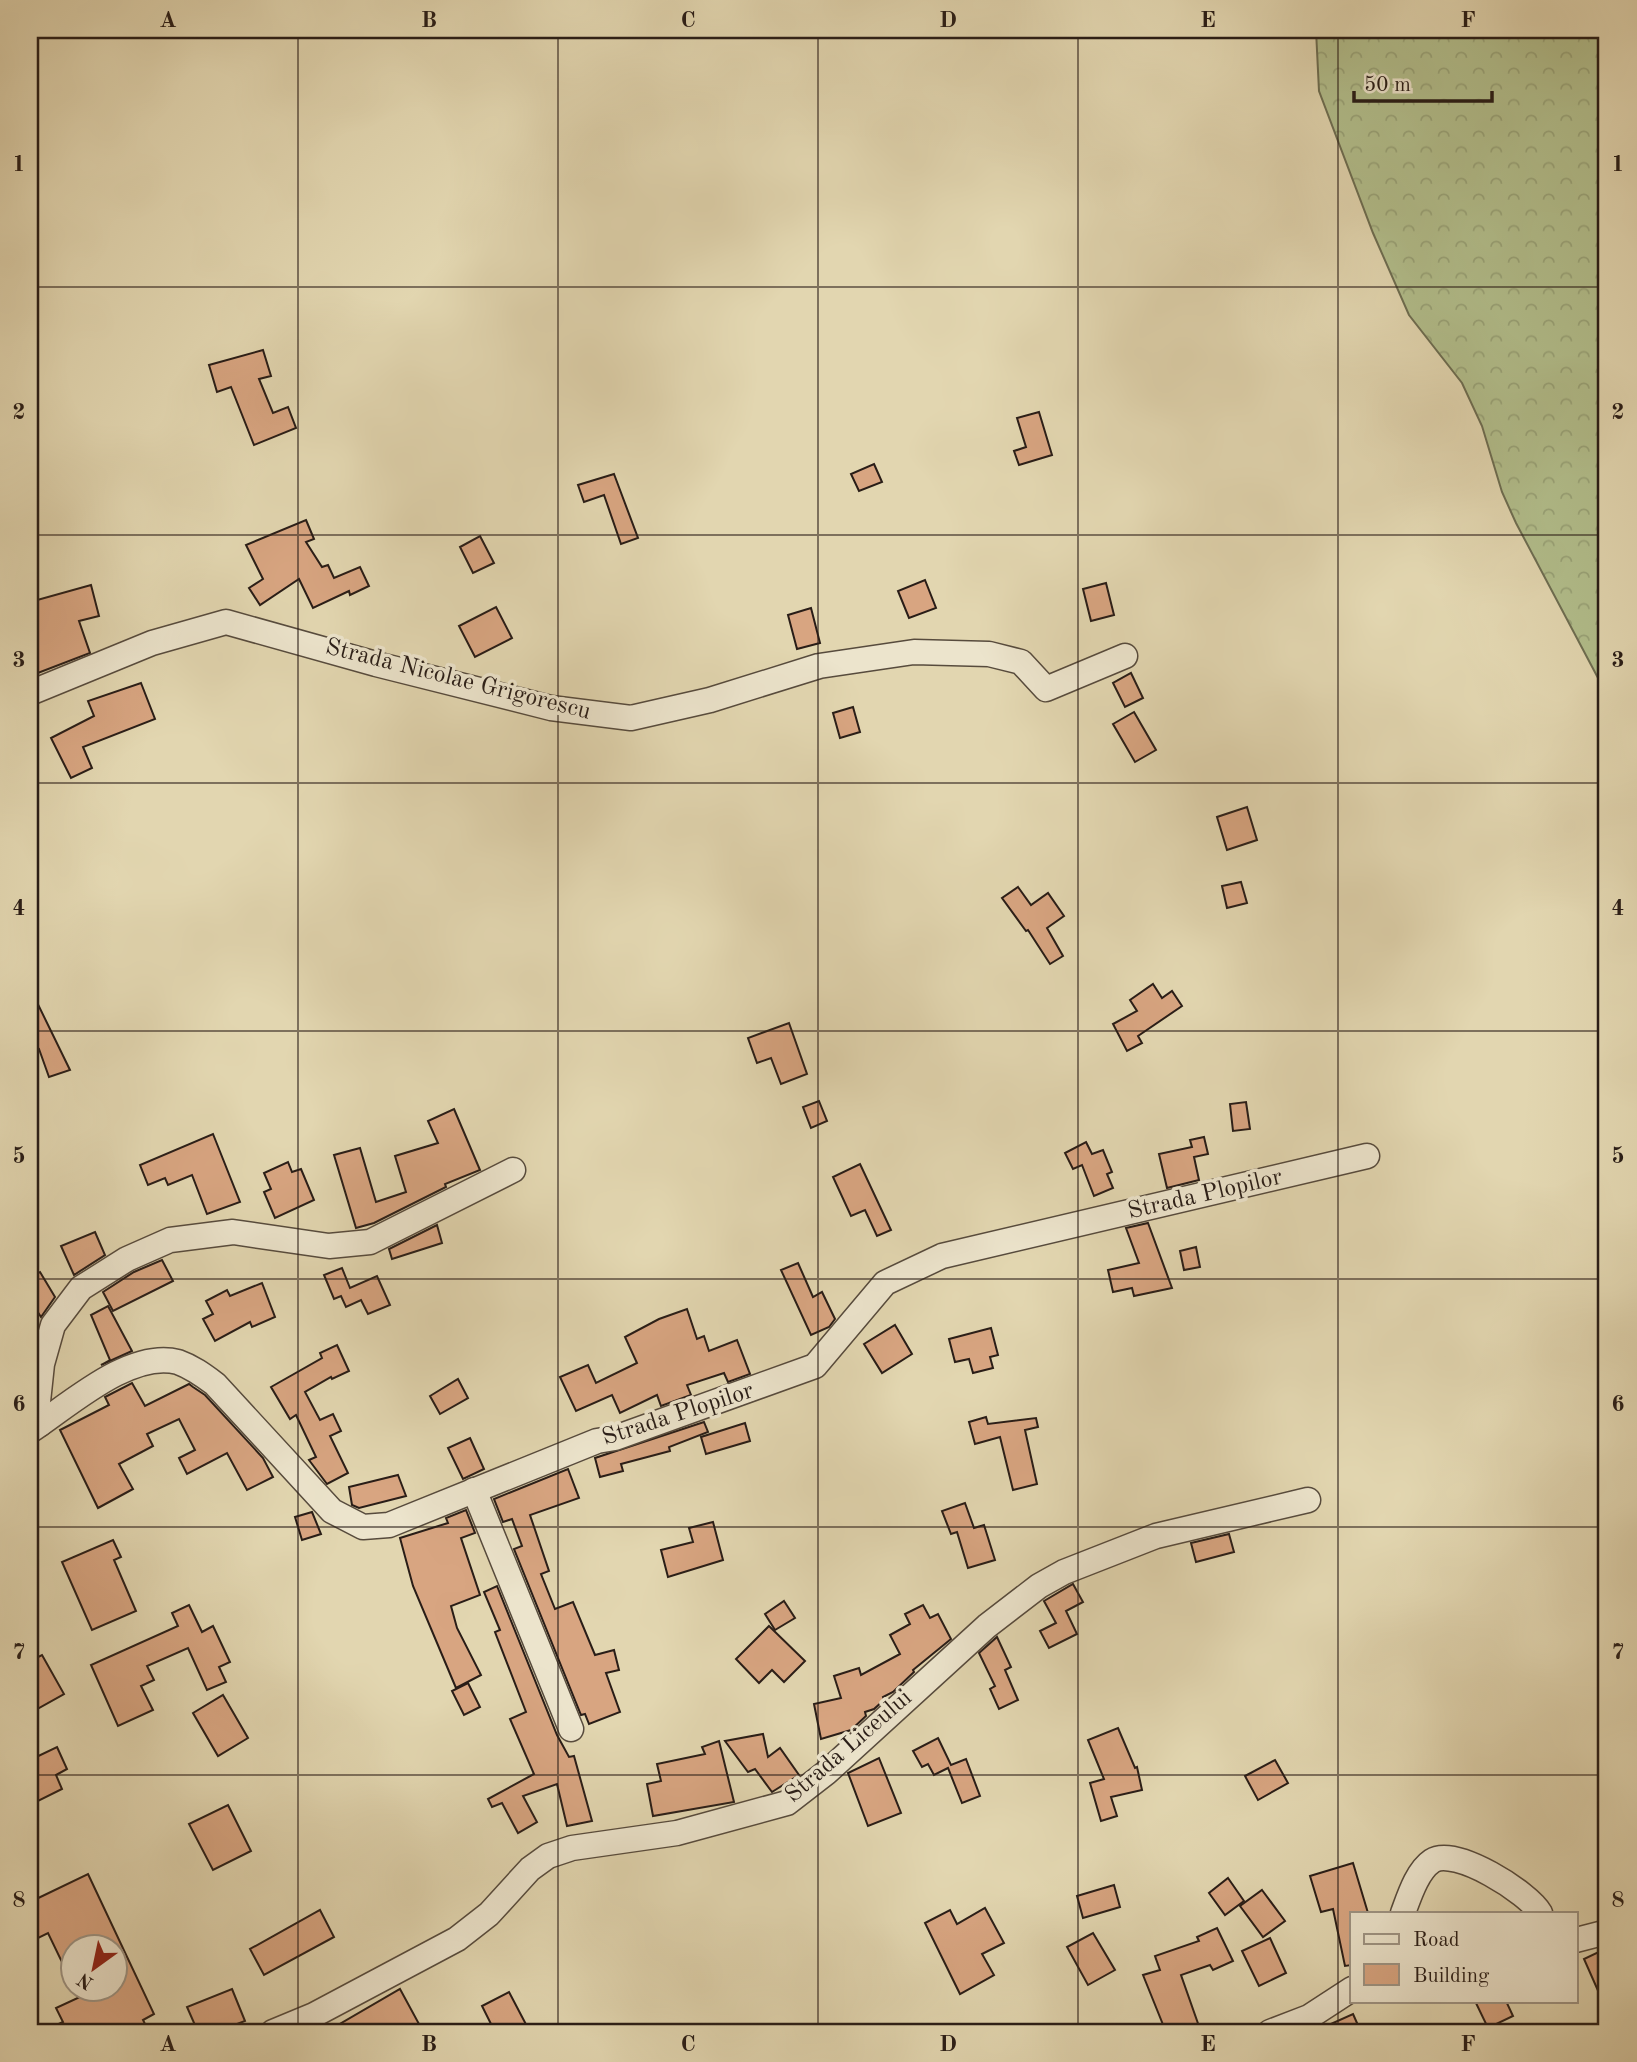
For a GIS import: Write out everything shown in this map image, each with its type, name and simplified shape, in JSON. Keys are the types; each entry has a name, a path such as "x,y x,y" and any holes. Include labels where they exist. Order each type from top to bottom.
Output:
{"street":[{"name":"Strada Nicolae Grigorescu","path":"30,693 152,643 226,622 551,708 631,718 710,700 819,666 882,656 944,651 989,654 1021,662 1046,689 1125,656"},
{"name":"Strada Plopilor","path":"35,1428 126,1369 159,1360 176,1362 196,1370 215,1384 314,1494 348,1522 363,1527 389,1525 597,1441 615,1438 815,1366 884,1283 943,1256 1367,1156"},
{"path":"35,1428 42,1364 53,1325 82,1288 127,1259 170,1240 233,1232 329,1247 370,1242 513,1170"},
{"path":"474,1490 571,1729"},
{"name":"Strada Liceului","path":"273,2032 314,2015 457,1939 489,1914 530,1869 548,1856 572,1849 677,1833 787,1803 827,1772 987,1626 1039,1586 1064,1572 1156,1535 1308,1500"},
{"path":"1404,1912 1424,1871 1433,1860 1443,1858 1460,1859 1485,1871 1534,1901 1540,1912"},
{"path":"1578,1939 1607,1932"},
{"path":"1270,2032 1313,2024 1350,1991"}],"green space":[{"path":"1316,30 1607,30 1607,695 1516,523 1502,492 1482,426 1462,383 1409,315 1373,233 1319,91"}],"building":[{"path":"263,350 271,376 259,379 273,413 288,407 296,428 254,445 231,387 217,392 209,365"},
{"path":"1039,412 1052,455 1019,465 1014,451 1026,447 1017,418"},
{"path":"874,464 882,482 859,491 851,474"},
{"path":"614,474 638,538 621,544 604,495 584,502 578,485"},
{"path":"306,520 314,539 306,542 322,567 328,565 334,578 360,567 369,586 350,595 349,591 313,608 299,579 260,605 249,588 263,579 246,545"},
{"path":"480,536 494,563 473,573 460,547"},
{"path":"925,580 936,608 909,618 898,591"},
{"path":"1106,583 1114,615 1091,621 1083,589"},
{"path":"91,585 99,616 79,621 90,653 30,676 30,602"},
{"path":"496,607 512,638 475,657 459,626"},
{"path":"811,608 820,643 797,649 788,615"},
{"path":"1131,673 1143,698 1125,707 1113,683"},
{"path":"141,683 155,719 83,747 92,768 71,778 51,738 94,716 88,701"},
{"path":"853,707 860,732 840,738 833,713"},
{"path":"1134,712 1156,750 1135,762 1113,724"},
{"path":"1247,807 1257,840 1227,850 1217,817"},
{"path":"1241,882 1247,903 1227,908 1222,886"},
{"path":"1018,887 1031,905 1048,893 1064,916 1047,928 1063,956 1050,964 1028,930 1026,931 1002,898"},
{"path":"1153,984 1162,998 1172,991 1182,1006 1138,1036 1142,1043 1127,1051 1113,1024 1137,1011 1130,1000"},
{"path":"30,988 70,1070 49,1077 39,1049 30,1053"},
{"path":"789,1023 807,1074 781,1084 771,1058 757,1063 748,1038"},
{"path":"819,1101 827,1121 811,1128 803,1107"},
{"path":"1246,1102 1250,1129 1233,1131 1230,1104"},
{"path":"454,1109 480,1170 445,1184 446,1187 374,1223 356,1228 334,1155 360,1148 376,1202 406,1192 395,1156 438,1143 428,1121"},
{"path":"213,1134 240,1202 207,1214 192,1175 168,1185 165,1178 148,1185 140,1165"},
{"path":"1204,1137 1208,1154 1194,1157 1199,1180 1167,1188 1159,1154 1192,1147 1190,1140"},
{"path":"1086,1142 1092,1154 1103,1150 1112,1172 1107,1174 1113,1188 1094,1196 1082,1165 1073,1169 1065,1153"},
{"path":"288,1162 292,1172 301,1169 314,1200 275,1218 264,1192 271,1189 264,1173"},
{"path":"860,1164 891,1230 877,1236 865,1210 851,1216 833,1177"},
{"path":"1148,1223 1172,1288 1134,1296 1132,1288 1113,1292 1108,1270 1139,1263 1126,1228"},
{"path":"437,1225 442,1243 392,1259 389,1249"},
{"path":"95,1232 105,1255 74,1275 61,1246"},
{"path":"1196,1247 1200,1267 1184,1270 1180,1251"},
{"path":"162,1260 173,1281 113,1311 103,1292 134,1272"},
{"path":"798,1263 813,1297 822,1292 835,1319 829,1327 811,1335 781,1270"},
{"path":"342,1268 350,1288 377,1276 390,1305 368,1314 361,1300 346,1307 341,1296 334,1299 324,1275"},
{"path":"40,1272 55,1297 41,1317 30,1300 30,1278"},
{"path":"262,1283 275,1317 252,1327 250,1322 215,1341 203,1319 213,1314 206,1301 227,1290 230,1296"},
{"path":"108,1306 132,1351 101,1365 110,1360 91,1315"},
{"path":"687,1309 697,1339 704,1336 709,1351 737,1340 750,1374 728,1382 724,1373 687,1385 691,1395 661,1406 657,1395 620,1413 612,1395 576,1411 560,1377 588,1365 596,1383 637,1363 625,1337 659,1319"},
{"path":"895,1325 912,1354 882,1373 864,1344"},
{"path":"991,1328 998,1355 990,1357 993,1368 973,1373 969,1359 955,1362 949,1339"},
{"path":"337,1345 349,1371 332,1379 331,1377 305,1392 320,1420 333,1414 341,1431 330,1436 348,1473 327,1484 309,1460 316,1457 296,1415 290,1419 271,1387 322,1358 320,1353"},
{"path":"458,1379 468,1398 440,1414 430,1396"},
{"path":"132,1383 145,1406 189,1384 205,1395 263,1458 273,1477 247,1490 227,1453 187,1474 179,1458 195,1450 179,1419 147,1434 153,1446 119,1464 133,1489 98,1508 60,1430 109,1405 105,1397"},
{"path":"986,1417 988,1424 1036,1418 1038,1427 1025,1430 1037,1484 1013,1490 1000,1437 975,1444 969,1422"},
{"path":"704,1422 708,1432 669,1447 670,1451 621,1464 623,1471 600,1477 595,1458"},
{"path":"745,1423 750,1441 706,1454 701,1437"},
{"path":"470,1438 484,1469 463,1479 448,1448"},
{"path":"568,1469 579,1498 530,1515 549,1571 541,1574 555,1609 573,1602 595,1655 614,1650 619,1670 606,1673 620,1712 589,1724 585,1714 581,1715 514,1549 522,1546 512,1519 503,1522 494,1499"},
{"path":"398,1475 406,1496 359,1508 352,1505 349,1487"},
{"path":"965,1503 974,1528 984,1525 995,1560 968,1568 957,1532 951,1534 942,1511"},
{"path":"466,1510 475,1533 461,1538 480,1595 451,1606 457,1628 481,1675 456,1688 413,1586 400,1538 448,1523 446,1518"},
{"path":"312,1512 321,1534 302,1540 295,1517"},
{"path":"713,1522 723,1560 668,1577 661,1550 693,1542 689,1528"},
{"path":"1229,1534 1234,1552 1196,1562 1191,1543"},
{"path":"113,1540 121,1557 114,1560 136,1611 92,1630 62,1562"},
{"path":"1073,1584 1083,1602 1066,1611 1077,1634 1049,1648 1040,1631 1056,1623 1044,1601"},
{"path":"497,1586 557,1735 569,1757 574,1756 592,1821 567,1826 557,1784 523,1796 537,1822 518,1833 502,1803 492,1807 488,1799 534,1774 510,1719 526,1712 495,1632 500,1630 484,1592"},
{"path":"784,1601 795,1618 775,1630 765,1614"},
{"path":"189,1605 202,1632 213,1626 230,1662 219,1667 226,1682 207,1690 188,1648 147,1666 154,1680 141,1686 153,1710 118,1726 91,1665 178,1626 172,1613"},
{"path":"923,1605 930,1618 938,1614 951,1639 913,1670 893,1692 883,1697 884,1700 874,1709 865,1712 866,1716 851,1730 821,1739 814,1704 841,1698 834,1676 859,1668 861,1675 900,1654 890,1635 910,1624 905,1614"},
{"path":"769,1626 805,1661 784,1682 772,1670 759,1683 736,1659"},
{"path":"997,1637 1011,1667 1005,1670 1018,1700 999,1709 990,1689 995,1686 979,1653"},
{"path":"42,1655 64,1694 30,1713 30,1661"},
{"path":"468,1683 480,1707 464,1715 452,1691"},
{"path":"223,1695 248,1738 218,1756 193,1713"},
{"path":"1118,1728 1135,1768 1137,1767 1142,1790 1111,1797 1117,1816 1101,1821 1090,1783 1104,1779 1088,1740"},
{"path":"763,1734 768,1757 780,1748 799,1775 772,1792 755,1769 748,1772 725,1741"},
{"path":"938,1738 951,1765 966,1759 980,1796 962,1803 948,1768 934,1775 928,1764 922,1767 913,1751"},
{"path":"719,1741 734,1802 653,1816 647,1784 661,1781 657,1764 705,1754 702,1747"},
{"path":"57,1747 67,1769 56,1775 62,1789 30,1805 30,1760"},
{"path":"879,1758 901,1813 868,1826 848,1773"},
{"path":"1275,1760 1288,1783 1258,1800 1245,1776"},
{"path":"228,1805 251,1851 213,1870 189,1824"},
{"path":"1353,1863 1368,1912 1350,1912 1350,1965 1345,1966 1333,1909 1321,1912 1310,1876"},
{"path":"88,1874 115,1932 60,1932 60,1958 48,1933 30,1942 30,1902"},
{"path":"1228,1878 1244,1901 1225,1915 1209,1893"},
{"path":"1114,1885 1120,1907 1083,1918 1077,1896"},
{"path":"1262,1890 1285,1921 1263,1937 1240,1906"},
{"path":"985,1908 1004,1943 982,1954 994,1975 960,1994 925,1923 950,1910 957,1924"},
{"path":"320,1910 334,1937 264,1975 250,1949"},
{"path":"1217,1928 1233,1961 1213,1970 1210,1965 1181,1975 1201,2032 1166,2032 1143,1975 1160,1970 1155,1956 1199,1941 1197,1937"},
{"path":"1093,1933 1115,1970 1088,1985 1067,1947"},
{"path":"1270,1938 1286,1973 1259,1986 1242,1951"},
{"path":"1607,1948 1607,2011 1584,1959"},
{"path":"130,1963 154,2014 143,2020 149,2032 41,2032 63,2022 56,2008 69,2002 130,2002"},
{"path":"232,1989 245,2021 216,2032 198,2032 187,2007"},
{"path":"400,1989 419,2024 404,2032 326,2032"},
{"path":"509,1992 530,2032 495,2032 482,2006"},
{"path":"1475,2002 1506,2002 1513,2016 1488,2028"},
{"path":"1353,2014 1361,2032 1313,2032"}]}
